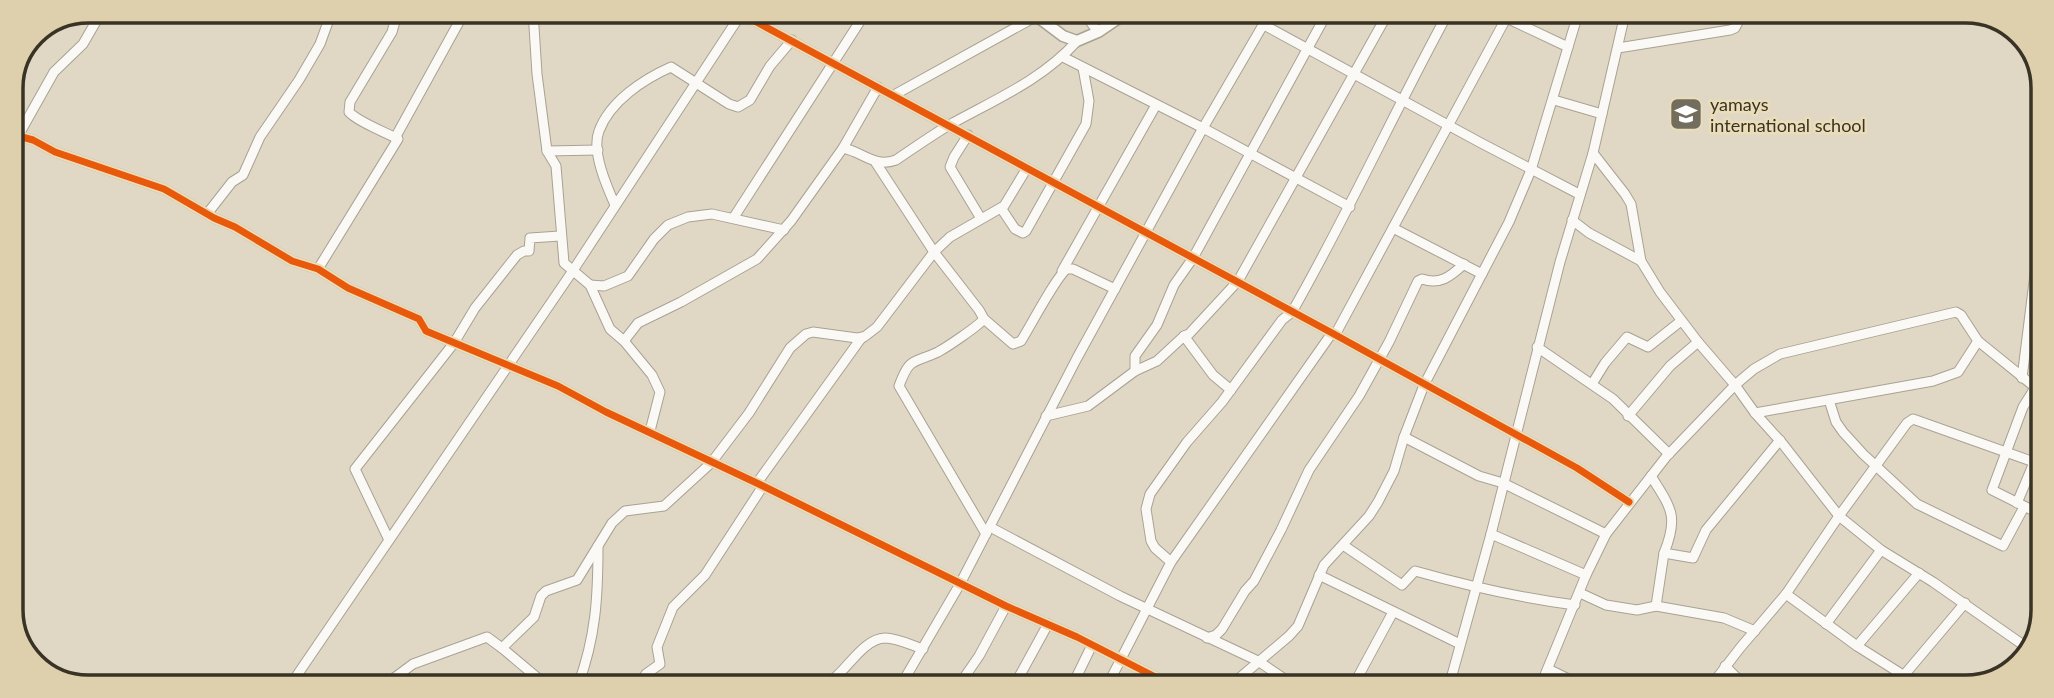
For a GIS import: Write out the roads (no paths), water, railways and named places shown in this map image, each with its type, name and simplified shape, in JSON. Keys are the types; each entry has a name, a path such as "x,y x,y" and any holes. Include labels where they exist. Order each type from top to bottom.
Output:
{"street":[{"path":"23,122 54,72 83,44 95,23"},
{"path":"207,214 232,182 243,175 260,137 299,80 320,44 328,23"},
{"path":"318,269 398,139 349,113 350,102 392,32 395,23"},
{"path":"395,138 458,23"},
{"path":"534,23 547,151 556,166 564,263 590,285 610,329 624,341 652,375 660,392 650,431"},
{"path":"297,675 572,272 733,23"},
{"path":"759,23 1515,433 1577,468 1629,502"},
{"path":"734,217 859,23"},
{"path":"894,95 1019,23"},
{"path":"1044,23 1063,36 1077,41"},
{"path":"1091,23 1098,32"},
{"path":"843,148 876,163 896,160 950,125 1024,85 1063,57 1077,41 1111,23"},
{"path":"1135,371 1135,356 1157,325 1174,285 1193,258 1322,23"},
{"path":"1046,416 1088,406 1135,371 1157,361 1215,309 1238,281 1382,23"},
{"path":"1171,562 1151,541 1147,502 1187,442 1231,390 1282,320 1292,312 1350,207 1443,23"},
{"path":"1113,675 1171,562 1334,334 1504,23"},
{"path":"1522,23 1568,47"},
{"path":"1242,675 1298,626 1331,555 1369,516 1394,471 1424,385 1482,274 1531,170 1575,23"},
{"path":"1452,675 1537,347 1593,153 1623,23"},
{"path":"1618,48 1730,30 1738,23"},
{"path":"907,675 960,584 1046,416 1203,128 1264,25 1579,194"},
{"path":"615,205 603,179 598,132 625,96 659,72 671,67 729,104 738,107 745,105 770,66 792,40"},
{"path":"1063,57 1350,207"},
{"path":"1001,208 1015,229 1023,233 1086,124 1089,101 1083,68"},
{"path":"624,341 638,323 751,263 784,230 843,148 878,87"},
{"path":"1554,100 1602,114"},
{"path":"876,163 934,252 984,319 1013,344 1017,344 1035,318 1156,105"},
{"path":"968,135 950,167 981,217"},
{"path":"23,141 164,189 292,261 318,269 348,288 419,319 426,331 558,386 606,412 1151,675"},
{"path":"547,151 598,150"},
{"path":"1593,153 1631,204 1641,261 1681,321 1839,516 1881,550 1965,603 2022,644"},
{"path":"648,675 660,664 657,647 673,607 705,575 760,484 862,337 886,318 916,274 950,237 1001,208 1027,168"},
{"path":"590,285 604,286 628,276 654,239 668,225 688,217 712,214 784,230"},
{"path":"1572,220 1641,261"},
{"path":"1393,228 1482,274"},
{"path":"389,540 355,469 454,343 488,290 517,255 529,251 530,238 560,236"},
{"path":"1207,638 1222,629 1254,581 1309,470 1359,396 1418,281 1443,280 1464,264"},
{"path":"1061,272 1073,269 1115,289"},
{"path":"1545,675 1586,575 1606,534 1669,454 1735,385 1754,369 1780,354 1956,312 1961,315 1978,341 2031,385"},
{"path":"984,319 940,351 909,364 899,386 988,530 1258,661 1279,675"},
{"path":"1592,384 1627,337 1648,347 1681,321"},
{"path":"2022,378 2031,327"},
{"path":"502,648 534,617 541,596 547,591 577,580 619,515 625,511 664,506 711,463 748,413 790,348 806,334 813,332 841,337 862,337"},
{"path":"1184,336 1213,375 1231,390"},
{"path":"1755,413 1933,381 1958,372 1978,341"},
{"path":"1628,416 1670,366 1698,342"},
{"path":"1537,347 1613,399 1669,454"},
{"path":"2031,398 2023,407 1992,491 2031,510"},
{"path":"1829,400 1836,422 1843,432 1917,504 2002,546 2021,505 2031,472"},
{"path":"1719,675 1786,594 1907,423 1913,419 2031,461"},
{"path":"1404,437 1479,476 1503,483 1606,534"},
{"path":"1664,553 1688,558 1696,555 1706,530 1780,440"},
{"path":"1651,476 1673,516 1656,606"},
{"path":"1490,534 1586,575"},
{"path":"581,675 594,630 598,545"},
{"path":"1343,545 1402,585 1415,571 1539,601 1575,605"},
{"path":"1826,624 1881,550"},
{"path":"1857,646 1919,573"},
{"path":"1320,575 1460,644"},
{"path":"1580,593 1606,605 1637,610 1656,606 1724,618 1755,631"},
{"path":"1786,594 1900,675"},
{"path":"1903,675 1965,603"},
{"path":"966,675 1006,606"},
{"path":"1359,675 1393,612"},
{"path":"1020,675 1048,624"},
{"path":"398,675 413,664 486,637 534,675"},
{"path":"837,675 853,658 875,641 884,638 923,649"},
{"path":"1077,675 1092,645"},
{"path":"1725,666 1734,675"},
{"path":"1548,669 1560,675"}],"place":[{"name":"yamays international school","path":"1686,114"}]}
